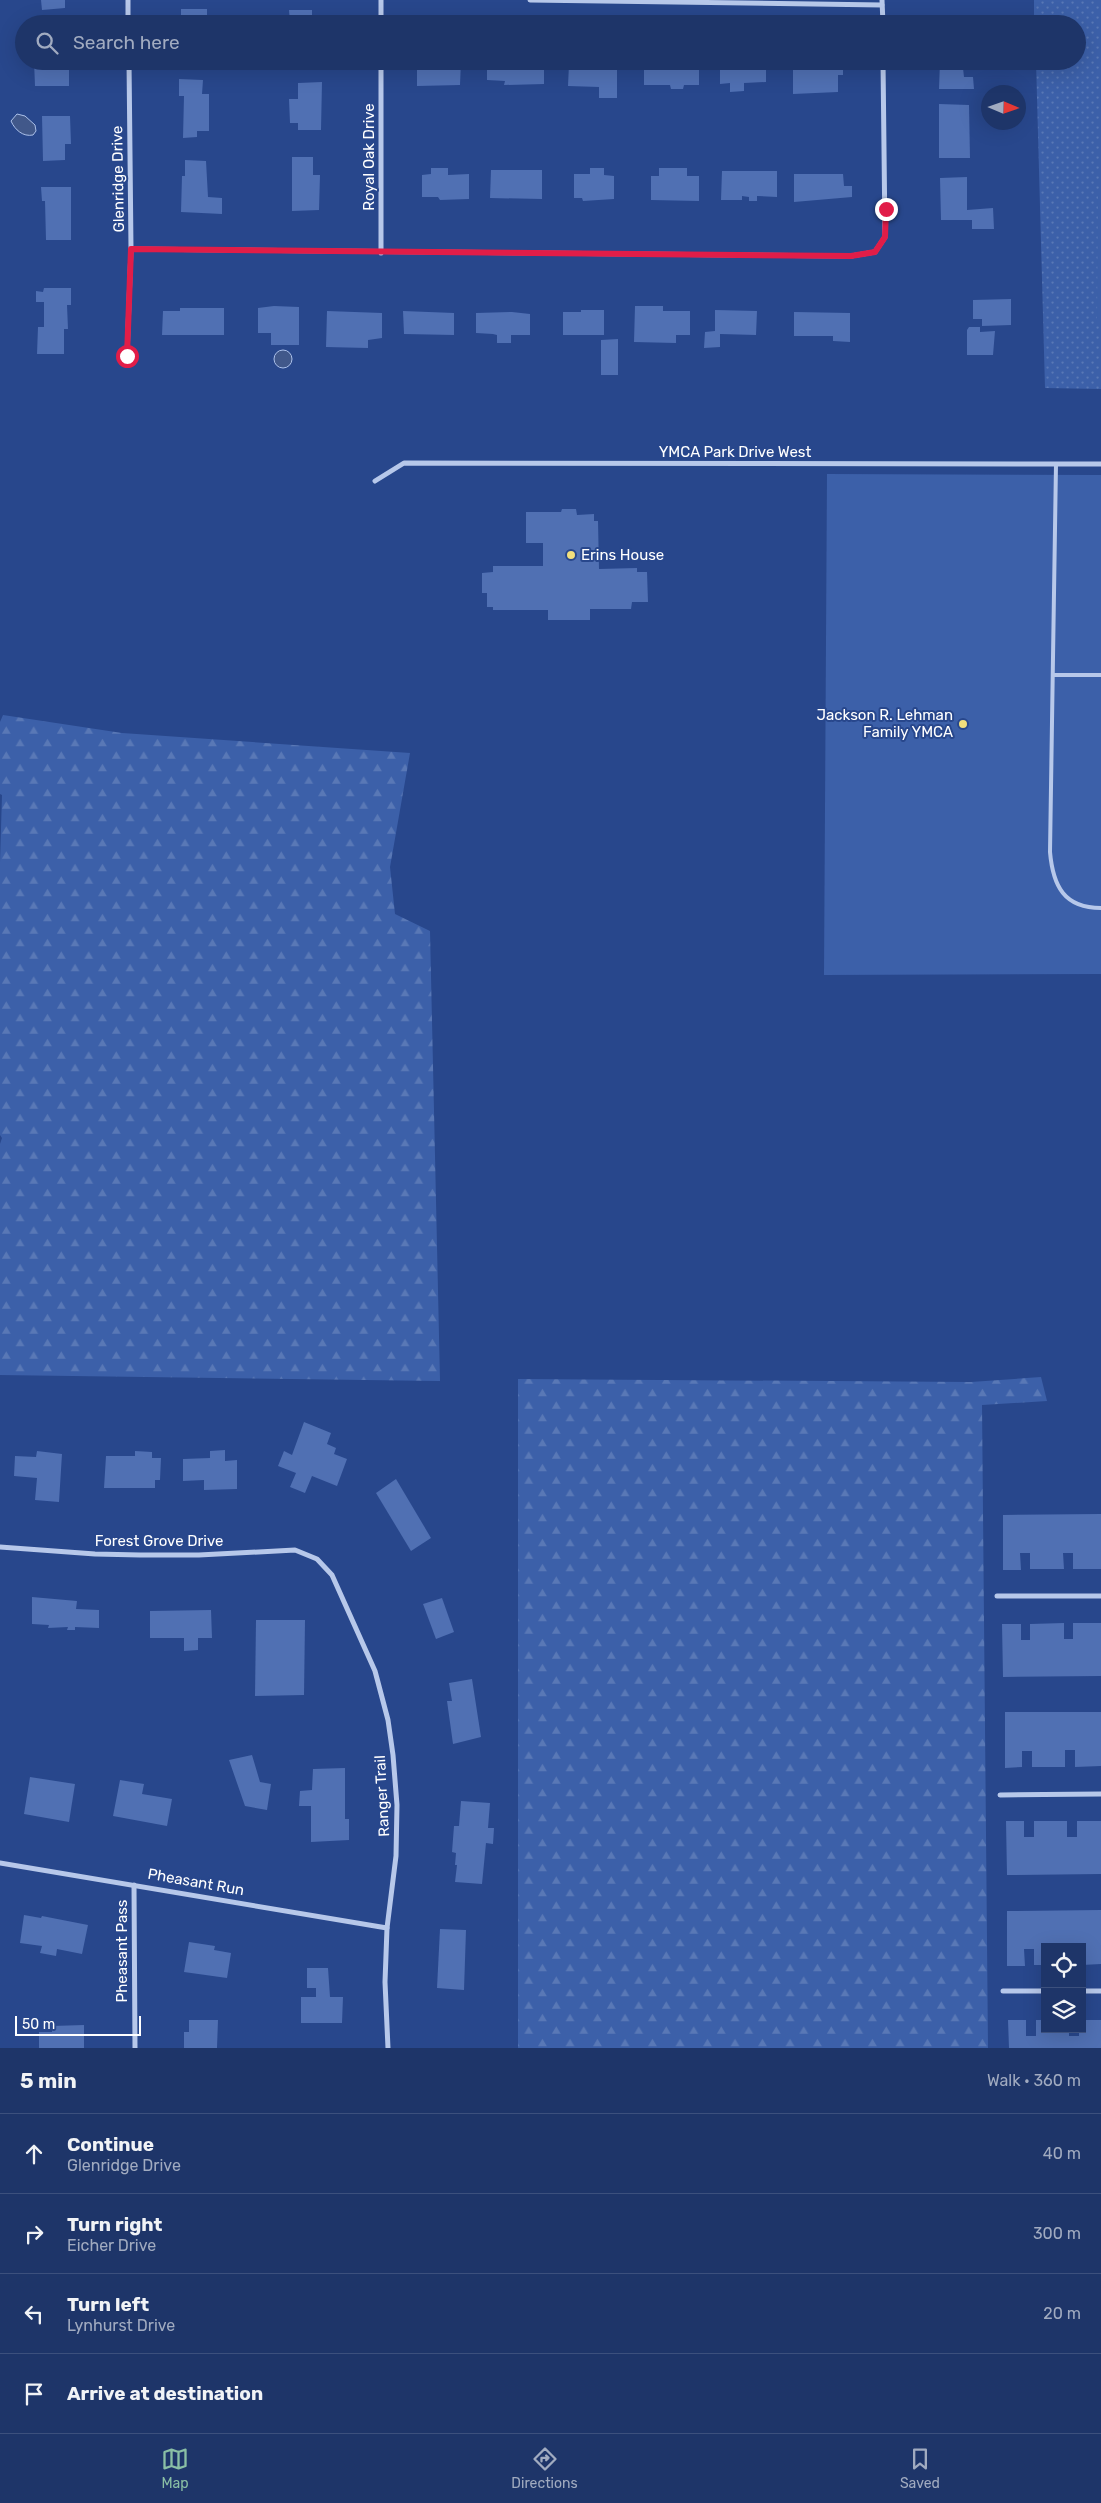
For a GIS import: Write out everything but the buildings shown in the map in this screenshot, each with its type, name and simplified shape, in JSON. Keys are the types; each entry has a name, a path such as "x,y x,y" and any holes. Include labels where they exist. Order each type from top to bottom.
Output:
{"street":[{"path":"128,0 128,15"},
{"path":"381,0 381,15"},
{"path":"530,0 882,2 883,15"},
{"name":"Glenridge Drive","path":"127,356 131,249 129,70"},
{"name":"Royal Oak Drive","path":"381,70 381,253"},
{"path":"131,249 381,253 851,256 875,252 885,237 886,218 884,70"},
{"name":"YMCA Park Drive West","path":"375,481 404,463 1101,464"},
{"name":"Forest Grove Drive","path":"0,1547 95,1554 150,1555 199,1555 295,1550 317,1559"},
{"name":"Ranger Trail","path":"317,1559 332,1575 376,1671 388,1720 397,1805 396,1856 388,1928 385,1982 388,2048"},
{"path":"997,1596 1101,1596"},
{"path":"1000,1795 1101,1794"},
{"name":"Pheasant Run","path":"0,1863 388,1928"},
{"name":"Pheasant Pass","path":"134,1885 135,2048"},
{"path":"1003,1992 1041,1992"},
{"path":"1086,1992 1101,1992"}],"lane":[{"path":"1056,464 1052,872 1068,898 1079,906 1101,908"},
{"path":"1053,675 1101,675"}],"green space":[{"path":"1034,0 1101,0 1101,389 1045,388 1036,70 1086,70 1086,15 1034,15"},
{"path":"1098,190 1101,190 1101,322 1097,322"},
{"name":"Jackson R. Lehman Family YMCA","path":"827,474 1101,475 1101,974 824,975"},
{"path":"3,715 122,733 410,753 390,867 395,914 430,931 440,1381 0,1375 0,1144 2,1138 0,1135 0,863 2,795 0,794 0,722"},
{"path":"1041,1377 1047,1401 982,1405 988,2048 518,2048 518,1379 971,1382"}],"shaded area":[{"path":"17,114 25,116 35,125 36,131 33,135 23,134 15,127 11,121"},
{"path":"279,350 287,350 292,355 290,366 279,368 274,363 274,355"}],"place":[{"name":"Erins House","path":"571,555"},
{"name":"Jackson R. Lehman Family YMCA","path":"963,724"}],"route":[{"path":"127,356 131,249 381,253 851,256 875,252 885,237 886,209"}]}
